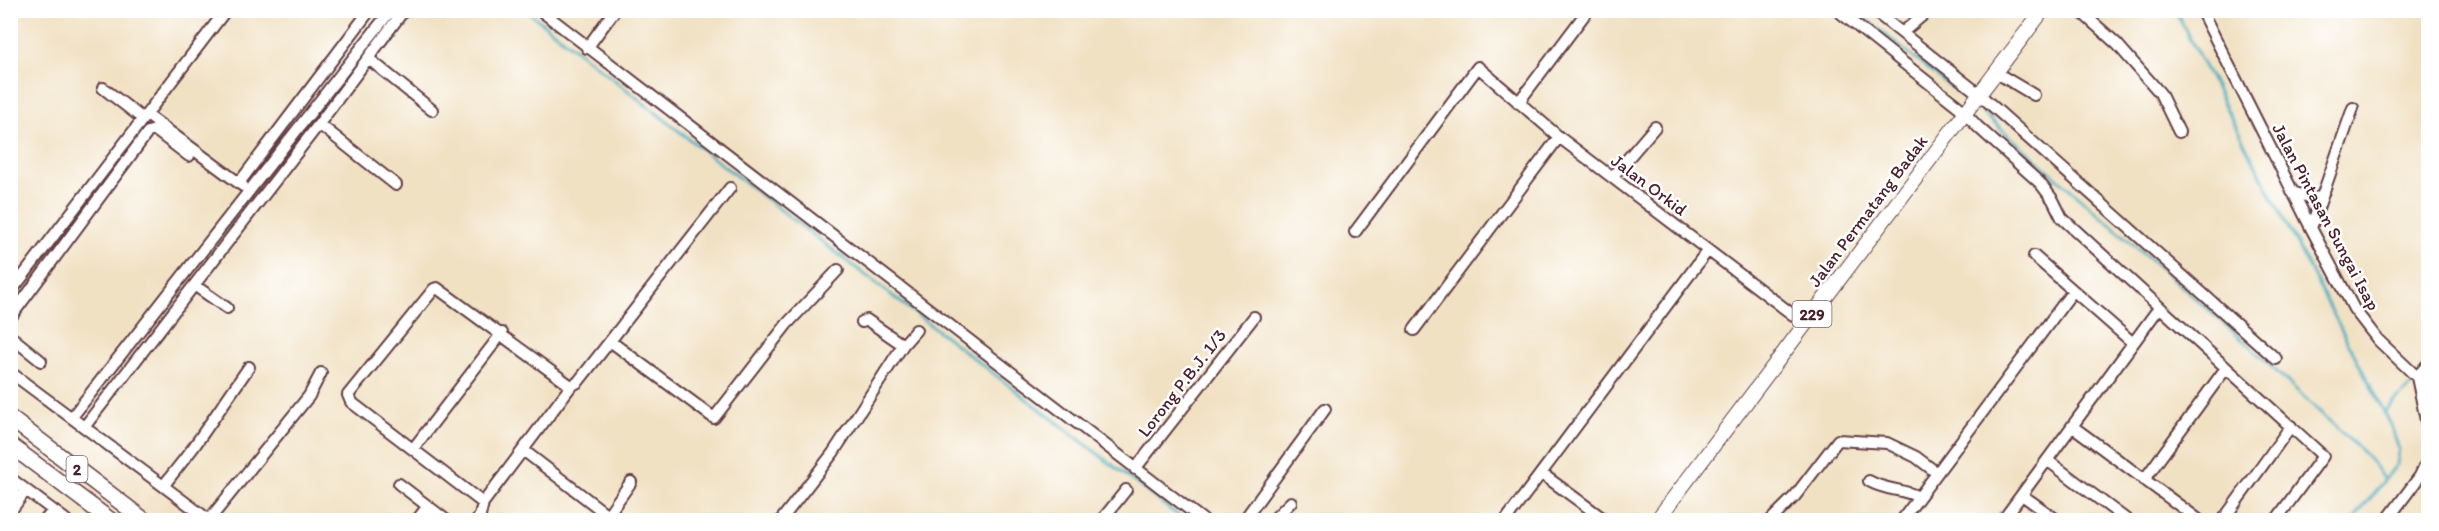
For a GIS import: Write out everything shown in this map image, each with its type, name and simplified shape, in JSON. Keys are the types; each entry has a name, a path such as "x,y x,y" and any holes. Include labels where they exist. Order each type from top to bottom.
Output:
{"highway":[{"name":"2","path":"10,418 144,520"},
{"name":"2","path":"10,445 110,520"}],"main road":[{"name":"Jalan Permatang Badak","path":"1657,520 2043,10"}],"street":[{"path":"10,292 226,10"},
{"path":"238,183 370,10"},
{"path":"72,417 391,10"},
{"path":"85,426 320,124 404,10"},
{"path":"540,10 1203,520"},
{"path":"587,48 615,10"},
{"path":"1518,103 1588,10"},
{"path":"1837,10 1876,39 1965,113 1978,128 2040,183 2053,200 2062,218 2323,456 2276,520"},
{"path":"1874,10 1979,94 2276,359"},
{"path":"1903,32 1929,10"},
{"path":"2079,10 2117,44 2160,93 2179,132"},
{"name":"Jalan Pintasan Sungai Isap","path":"2201,10 2292,192 2366,326 2417,377"},
{"path":"369,59 432,110"},
{"name":"Jalan Orkid","path":"1355,232 1478,68 1559,137 1805,324"},
{"path":"1995,72 2034,95"},
{"path":"103,88 249,191"},
{"path":"2311,228 2353,108"},
{"path":"320,124 396,185"},
{"path":"1612,177 1655,127"},
{"path":"10,318 148,132 155,130 189,156"},
{"path":"1414,330 1559,137"},
{"path":"477,520 483,503 571,386 578,382 730,188"},
{"path":"2292,192 2312,198 2322,197"},
{"path":"1506,520 1708,250"},
{"path":"2034,256 2133,343"},
{"path":"610,341 714,418 787,324 838,270"},
{"path":"194,285 227,308"},
{"path":"483,503 351,402 348,395 434,289 441,289 571,386"},
{"path":"1902,520 2073,291"},
{"path":"2003,520 2159,308"},
{"name":"Lorong P.B.J. 1/3","path":"1135,469 1254,317"},
{"path":"862,322 867,320 903,345"},
{"path":"781,520 833,453 903,345 916,330"},
{"path":"413,449 502,333"},
{"path":"10,336 41,361"},
{"path":"2428,364 2417,377 2428,430"},
{"path":"164,486 249,367"},
{"path":"2144,480 2226,368"},
{"path":"10,372 209,520 309,396 321,373"},
{"path":"1244,520 1325,409"},
{"path":"2072,426 2199,520"},
{"path":"2223,520 2291,426"},
{"path":"1771,520 1795,496 1838,440 1887,443 1916,457 1937,473"},
{"path":"523,450 610,518 631,482"},
{"path":"2387,520 2420,476 2428,459"},
{"path":"2047,460 2127,520"},
{"path":"1541,473 1605,520"},
{"path":"10,478 66,520"},
{"path":"1869,481 1882,489 1902,490 1919,497"},
{"path":"399,484 446,520"},
{"path":"10,512 26,490"},
{"path":"1102,520 1125,490"},
{"path":"2022,495 2057,520"},
{"path":"1273,520 1291,502"},
{"path":"417,520 427,507"},
{"path":"45,520 53,511"}],"waterway":[{"path":"526,10 708,154 1184,520"},
{"path":"1854,10 1961,95"},
{"path":"2175,10 2391,425 2399,450 2397,464 2353,520"},
{"path":"1983,113 2244,341 2369,458 2384,480"},
{"path":"2384,413 2415,381"}]}
